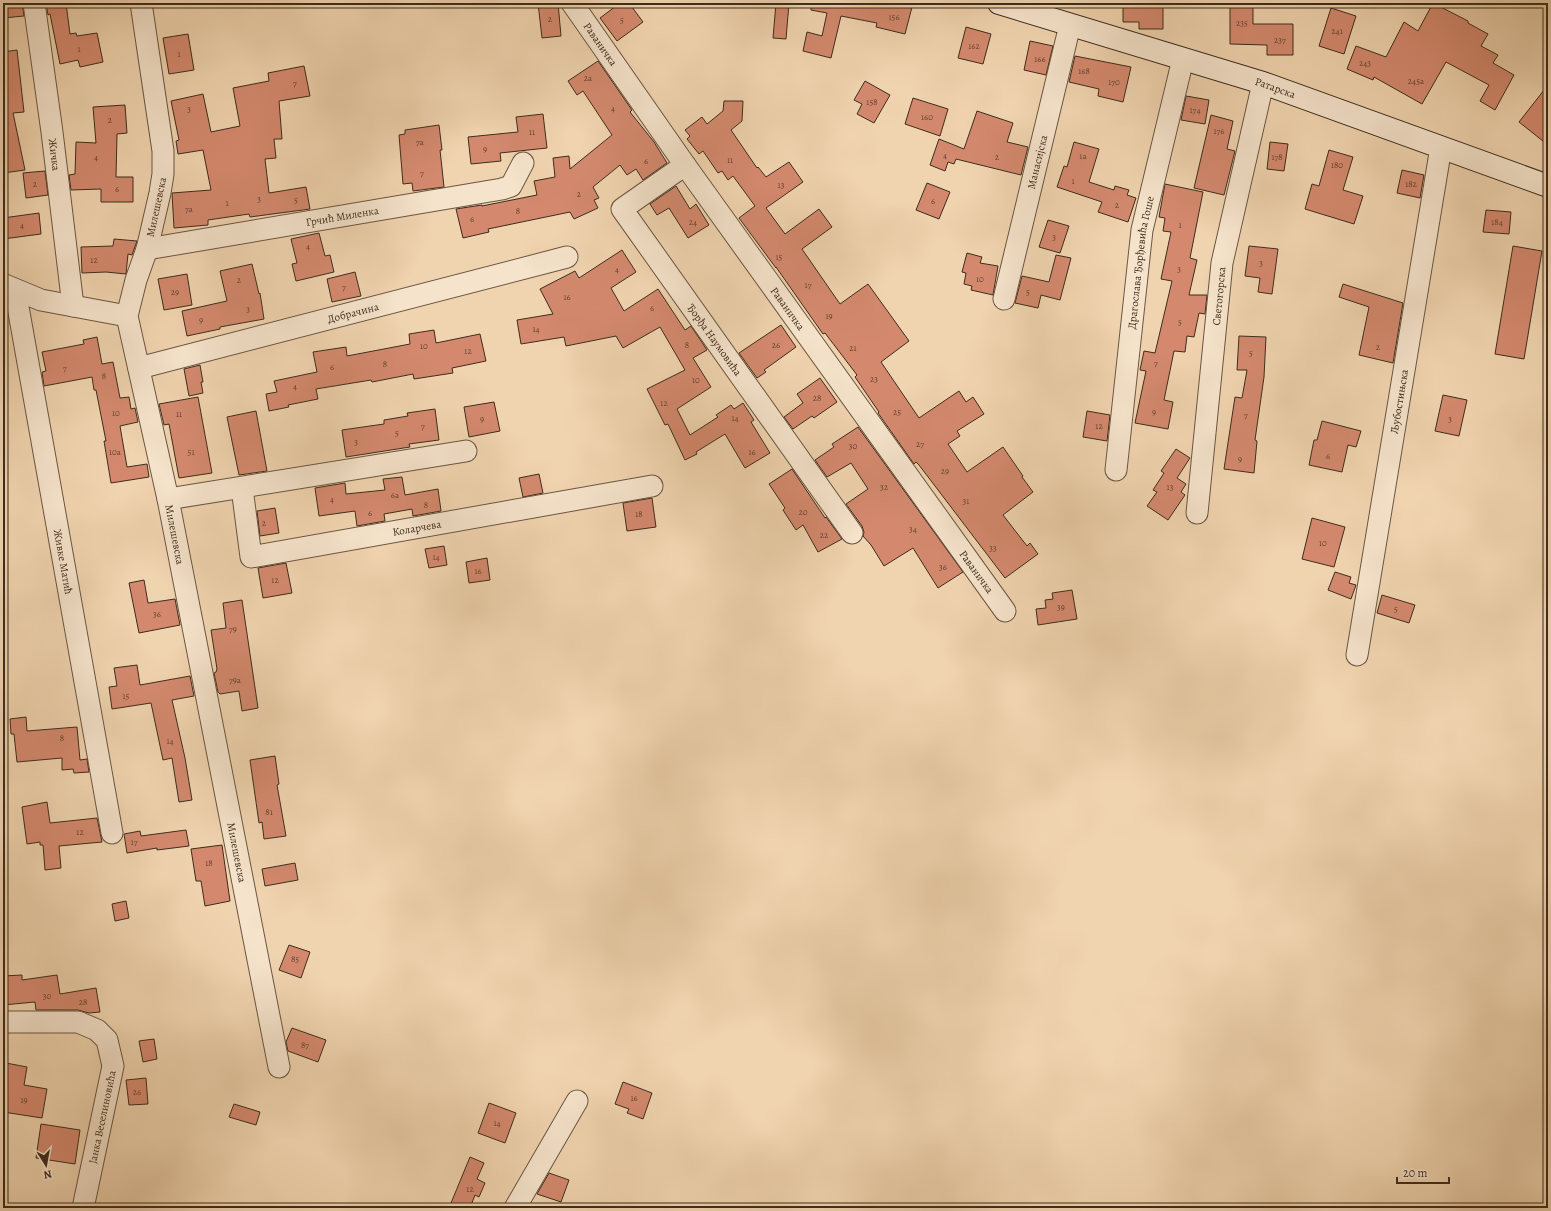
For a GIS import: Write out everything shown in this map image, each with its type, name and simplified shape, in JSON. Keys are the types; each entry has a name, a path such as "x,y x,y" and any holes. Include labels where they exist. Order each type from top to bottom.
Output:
{"street":[{"name":"Жичка","path":"34,3 52,132 73,306"},
{"name":"Милешевска","path":"140,3 163,151 163,174 147,249 136,280 127,316 140,368 168,499 279,1067"},
{"name":"Раваничка","path":"572,3 685,165 1005,612"},
{"name":"Ратарска","path":"999,3 1263,83 1548,186"},
{"name":"Манасијска","path":"1004,299 1070,25"},
{"name":"Драгослава Ђорђевића Гоше","path":"1116,470 1142,230 1183,59"},
{"name":"Светогорска","path":"1197,513 1222,263 1263,83"},
{"name":"Љубостињска","path":"1357,655 1441,147"},
{"name":"Грчић Миленка","path":"147,249 502,189 512,186 523,163"},
{"name":"Ђорђа Наумовића","path":"685,165 622,209 852,533"},
{"name":"Добрачина","path":"140,368 567,257"},
{"name":"Живке Матић","path":"9,287 41,300 127,316"},
{"name":"Живке Матић","path":"9,287 112,833"},
{"path":"168,499 466,451"},
{"name":"Коларчева","path":"242,488 251,557 652,486"},
{"name":"Јанка Веселиновића","path":"3,1022 78,1022 97,1030 107,1040 111,1052 112,1072 82,1208"},
{"path":"515,1208 576,1101"}],"building":[{"path":"3,3 22,3 24,16 3,18"},
{"path":"46,3 66,3 70,34 76,33 77,36 97,33 103,62 80,67 78,60 60,64 50,14 48,15"},
{"path":"538,3 558,3 561,36 542,38"},
{"path":"620,3 629,3 643,22 617,41 600,18"},
{"path":"776,3 789,3 786,39 773,38"},
{"path":"811,3 896,3 912,7 905,34 876,27 877,23 841,16 831,58 803,51 807,32 822,36 827,13 811,10"},
{"path":"1123,3 1163,3 1163,29 1139,29 1139,22 1123,22"},
{"path":"1230,3 1253,3 1253,24 1293,24 1293,55 1267,55 1267,45 1230,44"},
{"path":"1433,3 1468,21 1468,23 1488,34 1481,46 1498,55 1493,63 1514,75 1495,110 1480,101 1489,85 1446,62 1422,104 1374,77 1373,80 1347,69 1356,46 1386,57 1404,22 1418,31"},
{"path":"1331,8 1356,16 1344,54 1319,46"},
{"path":"966,27 991,34 983,64 958,58"},
{"path":"188,34 194,70 169,74 163,38"},
{"path":"1030,41 1053,46 1046,75 1024,70"},
{"path":"17,50 24,112 13,113 25,170 3,173 3,52"},
{"path":"1075,56 1131,67 1123,102 1098,96 1099,89 1069,82"},
{"path":"598,61 632,110 630,112 654,142 667,163 643,180 636,169 627,175 620,165 593,187 599,198 594,200 598,208 574,219 570,212 488,229 489,232 463,238 456,209 482,206 537,195 534,181 555,177 553,158 569,156 570,169 612,135 583,91 577,95 568,81"},
{"path":"304,66 310,96 279,101 282,139 274,139 276,158 265,159 269,193 306,187 310,209 250,217 249,214 208,220 208,225 174,228 172,193 211,190 203,150 178,154 176,141 179,140 171,101 203,94 211,132 240,126 233,88 269,81 268,73"},
{"path":"865,81 890,95 874,123 857,114 862,104 854,100"},
{"path":"1548,85 1548,145 1519,122"},
{"path":"1186,96 1209,100 1205,124 1181,120"},
{"path":"913,98 948,109 940,136 905,124"},
{"path":"724,101 743,101 742,121 731,130 757,168 758,167 766,177 789,162 803,182 766,208 785,234 819,209 832,227 802,249 840,304 868,284 909,341 881,362 919,418 959,391 966,402 973,397 984,414 957,431 960,436 948,444 967,472 1003,447 1033,492 1003,515 1027,546 1030,543 1038,554 1005,578 919,465 916,462 914,464 878,413 879,412 855,377 857,375 825,333 823,334 776,267 739,218 755,206 733,176 728,180 722,171 718,173 703,151 699,154 687,139 690,136 685,130 702,117 707,124 723,111"},
{"path":"125,105 127,133 117,134 116,177 133,177 133,202 101,202 101,189 71,190 69,175 75,174 76,142 96,143 93,107"},
{"path":"977,111 1013,123 1007,142 1028,147 1021,175 956,159 954,164 948,162 945,171 930,165 939,139 964,149"},
{"path":"543,114 547,148 500,153 501,161 471,164 468,137 518,132 516,117"},
{"path":"1211,115 1233,121 1227,149 1235,151 1224,195 1194,188"},
{"path":"439,125 444,187 413,191 412,183 403,184 399,135 405,134 405,130"},
{"path":"1074,142 1099,149 1089,182 1114,190 1115,186 1129,190 1127,195 1136,198 1128,222 1098,212 1102,202 1057,187 1064,166 1067,167"},
{"path":"1270,142 1288,144 1284,171 1267,169"},
{"path":"1329,150 1353,157 1343,190 1363,196 1354,224 1305,209 1312,184 1319,186"},
{"path":"1402,170 1424,175 1420,198 1397,193"},
{"path":"45,171 48,195 26,198 23,173"},
{"path":"927,183 950,192 939,219 916,210"},
{"path":"1165,184 1203,192 1190,258 1197,260 1189,295 1207,295 1205,314 1199,313 1194,337 1187,336 1185,352 1174,351 1164,400 1173,402 1168,429 1135,423 1146,371 1140,370 1144,351 1155,353 1172,281 1161,279 1171,232 1163,231 1165,218 1159,217"},
{"path":"676,186 690,209 696,204 709,225 688,238 669,208 657,215 650,204"},
{"path":"1486,210 1511,212 1509,234 1483,232"},
{"path":"39,213 41,234 3,239 3,218"},
{"path":"1048,220 1069,226 1060,253 1039,247"},
{"path":"319,233 325,256 330,255 334,272 296,281 292,264 297,263 291,239"},
{"path":"114,239 137,241 132,255 128,254 126,274 106,272 82,273 81,247 113,246"},
{"path":"1249,246 1278,249 1272,294 1258,292 1260,278 1245,276"},
{"path":"1513,246 1542,251 1524,359 1495,354"},
{"path":"622,250 636,272 611,288 624,311 658,289 685,330 691,326 707,350 693,358 711,387 677,409 690,435 718,417 716,415 731,405 734,409 743,403 754,420 751,422 770,453 745,468 725,434 696,452 697,454 685,460 668,424 665,425 647,389 685,370 660,327 623,348 616,336 566,346 564,337 521,344 517,320 553,314 540,289 575,271 579,278"},
{"path":"967,253 982,257 980,263 998,266 993,295 971,290 972,286 964,284 966,273 962,272"},
{"path":"1056,255 1071,258 1060,300 1041,295 1038,308 1015,303 1022,276 1049,282"},
{"path":"252,264 259,294 260,293 264,319 220,327 220,329 187,336 182,311 227,301 220,271"},
{"path":"355,272 361,296 332,302 327,279"},
{"path":"187,274 192,305 164,310 158,279"},
{"path":"1343,284 1403,303 1393,363 1359,355 1369,307 1339,297"},
{"path":"781,325 796,347 764,370 766,372 757,378 739,353"},
{"path":"434,330 436,343 480,334 486,361 452,368 453,373 414,379 413,374 372,382 371,380 316,389 318,399 288,405 289,407 269,411 266,394 277,392 274,381 317,372 313,352 346,347 347,356 410,344 409,334"},
{"path":"1239,336 1266,337 1264,377 1255,440 1257,441 1254,473 1224,469 1235,397 1242,398 1247,370 1237,370"},
{"path":"97,337 102,364 113,362 120,398 129,397 131,409 135,408 138,422 120,426 127,467 147,464 149,477 111,483 104,441 106,441 92,377 44,386 42,372 46,371 42,352 84,344 83,340"},
{"path":"200,365 203,393 189,396 184,369"},
{"path":"820,378 837,402 814,418 812,416 793,429 784,417 803,403 797,394"},
{"path":"1443,395 1467,400 1459,436 1435,431"},
{"path":"198,397 212,473 179,478 169,424 164,425 159,404"},
{"path":"494,402 500,431 469,437 464,407"},
{"path":"435,409 439,440 409,444 410,447 346,457 342,430 384,424 384,420 408,416 407,413"},
{"path":"256,411 267,471 239,475 227,417"},
{"path":"1087,411 1110,415 1107,441 1083,437"},
{"path":"1322,421 1361,431 1356,447 1348,445 1342,472 1309,465 1314,440 1317,440"},
{"path":"858,427 963,572 938,588 913,548 884,566 871,545 863,536 864,532 862,526 846,504 868,489 851,463 827,477 815,460 834,447 832,444"},
{"path":"1176,449 1190,458 1177,478 1186,484 1181,492 1185,495 1168,520 1147,506 1157,492 1153,490 1164,473 1161,471"},
{"path":"792,469 825,518 826,517 842,539 818,552 803,525 796,530 783,510 785,508 769,484"},
{"path":"539,474 543,493 523,497 519,478"},
{"path":"402,477 405,495 438,489 441,511 413,516 412,509 384,514 385,521 357,526 355,511 319,516 315,488 345,483 346,494 385,490 383,479"},
{"path":"652,498 656,527 627,531 623,503"},
{"path":"275,508 279,533 260,536 257,511"},
{"path":"1312,518 1345,527 1334,567 1302,559"},
{"path":"444,546 447,565 429,568 425,549"},
{"path":"487,558 490,580 469,583 466,562"},
{"path":"286,563 292,593 263,598 258,568"},
{"path":"1335,572 1351,577 1349,583 1356,585 1351,599 1328,590"},
{"path":"144,580 148,603 175,599 180,625 139,633 129,583"},
{"path":"1072,590 1077,619 1038,625 1036,609 1046,608 1045,600 1053,599 1052,593"},
{"path":"1382,595 1415,605 1409,623 1377,613"},
{"path":"242,600 258,708 242,711 239,691 220,694 218,692 214,673 217,669 211,630 226,628 223,603"},
{"path":"137,665 140,685 190,676 194,696 172,700 185,758 192,800 179,802 172,758 163,760 151,703 112,709 109,687 117,686 114,668"},
{"path":"26,717 27,731 77,727 80,760 87,759 89,772 74,773 73,769 62,770 62,758 17,762 14,734 11,734 10,719"},
{"path":"275,756 279,784 277,785 286,836 264,839 262,822 259,823 250,760"},
{"path":"47,802 50,823 97,818 102,842 59,846 61,868 45,870 43,845 40,845 40,842 27,844 22,807"},
{"path":"186,830 189,846 157,850 157,848 127,853 124,834 140,831 141,836"},
{"path":"222,845 230,901 205,906 201,881 196,881 191,849"},
{"path":"295,863 298,880 265,886 262,869"},
{"path":"126,901 129,918 115,921 112,904"},
{"path":"289,945 310,952 301,978 279,970"},
{"path":"22,975 22,980 57,975 60,994 96,988 100,1012 89,1013 78,1010 36,1010 35,1002 3,1005 3,976"},
{"path":"292,1028 326,1040 318,1062 288,1051 286,1042"},
{"path":"154,1039 157,1059 143,1062 139,1041"},
{"path":"6,1063 27,1067 24,1085 47,1089 42,1118 3,1112 3,1083"},
{"path":"146,1078 148,1104 129,1105 126,1080"},
{"path":"623,1082 652,1093 643,1119 627,1113 629,1109 615,1104"},
{"path":"489,1103 516,1113 505,1143 478,1133"},
{"path":"234,1104 260,1112 256,1125 229,1117"},
{"path":"41,1124 80,1130 75,1164 36,1158"},
{"path":"470,1157 484,1163 477,1179 485,1183 479,1197 475,1195 470,1208 465,1208 451,1203"},
{"path":"549,1173 569,1180 561,1202 537,1194"}]}
